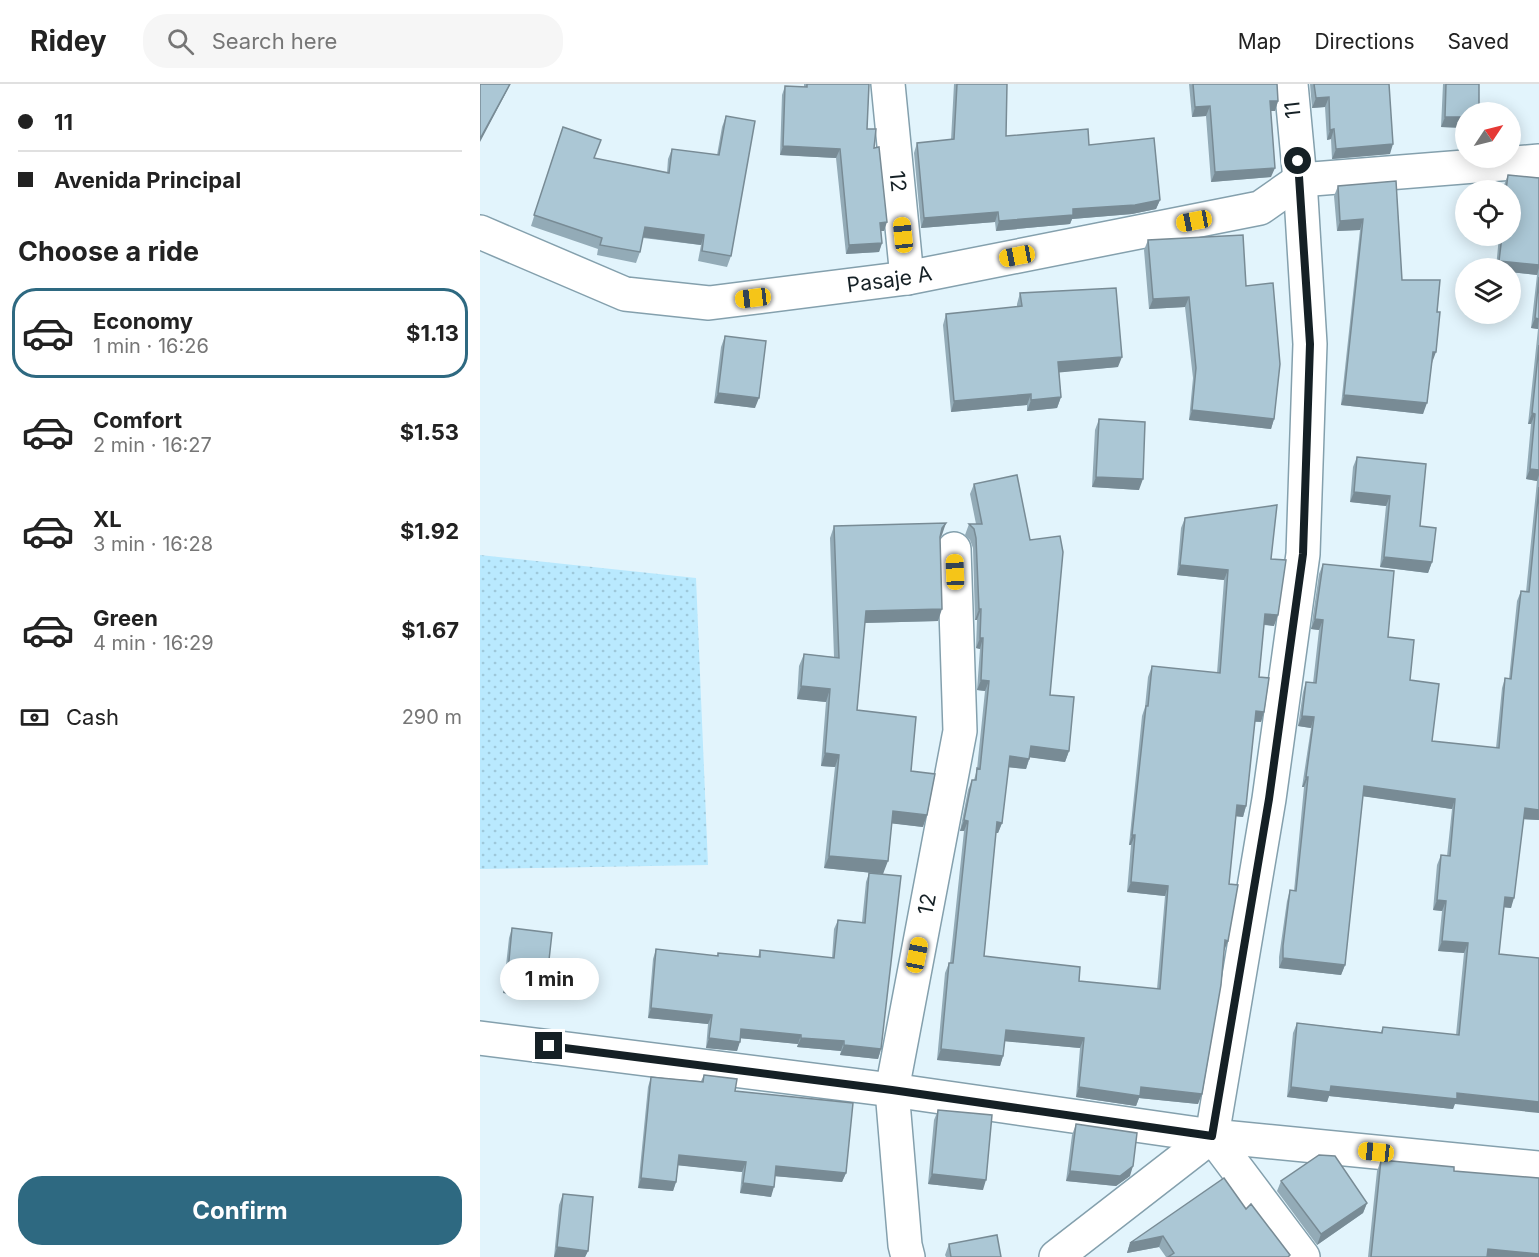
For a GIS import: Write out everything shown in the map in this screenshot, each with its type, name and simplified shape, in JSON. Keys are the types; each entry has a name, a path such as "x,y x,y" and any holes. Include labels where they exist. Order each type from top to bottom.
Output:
{"street":[{"name":"12","path":"888,84 907,278"},
{"name":"11","path":"1212,1136 1269,799 1303,554 1310,344 1300,180 1290,84"},
{"path":"1300,180 1539,161"},
{"name":"Pasaje A","path":"480,232 625,294 710,303 907,278 1260,207 1300,180"},
{"name":"12","path":"908,1257 904,1245 892,1090 960,731 954,549"},
{"path":"480,1038 892,1090 1212,1136 1539,1168"},
{"path":"1056,1257 1212,1136"},
{"path":"1212,1136 1303,1257"}],"shaded area":[{"path":"480,555 696,578 708,865 480,869"}],"building":[{"path":"480,84 510,84 480,139"},
{"path":"807,84 869,84 867,129 876,129 874,148 879,147 887,222 880,223 882,243 849,245 840,149 783,146 785,86 807,87"},
{"path":"957,84 1007,84 1006,136 1088,129 1089,145 1154,138 1160,200 1135,205 1073,209 1073,215 999,221 998,212 924,218 917,143 954,139"},
{"path":"1193,84 1277,84 1278,101 1270,101 1275,168 1215,172 1210,106 1195,107"},
{"path":"1314,84 1389,84 1393,144 1336,149 1334,129 1330,130 1329,97 1316,98"},
{"path":"1446,84 1479,84 1479,102 1455,102 1455,117 1445,117"},
{"path":"726,116 755,121 731,256 702,251 704,235 645,227 640,252 600,245 602,238 534,215 563,127 601,140 594,158 669,173 672,149 719,155"},
{"path":"1508,175 1539,178 1539,265 1521,263 1521,258 1499,258 1501,246 1521,246 1521,180 1507,180"},
{"path":"1396,181 1402,280 1440,280 1436,352 1433,352 1427,403 1344,395 1363,219 1340,221 1338,186"},
{"path":"1243,235 1246,286 1273,283 1280,364 1274,419 1192,410 1196,368 1189,297 1153,299 1148,240"},
{"path":"1539,277 1539,319 1535,318"},
{"path":"1116,288 1122,357 1058,362 1061,397 1031,400 1031,394 954,401 946,314 1022,306 1020,293"},
{"path":"725,336 766,341 759,398 718,393"},
{"path":"1539,345 1539,470 1530,469 1535,414 1532,413"},
{"path":"1099,419 1145,422 1143,479 1096,477"},
{"path":"1357,457 1426,464 1420,526 1436,528 1432,562 1384,557 1390,496 1354,492"},
{"path":"1017,475 1030,540 1060,536 1063,552 1050,695 1074,697 1069,751 1031,746 1029,759 1010,756 1002,823 997,822 984,956 1080,967 1079,981 1160,989 1168,886 1131,882 1135,835 1132,835 1152,666 1220,673 1228,570 1180,565 1185,518 1277,505 1271,559 1286,560 1278,615 1265,614 1259,677 1269,678 1264,712 1256,711 1246,806 1237,805 1229,884 1238,885 1228,941 1225,940 1221,985 1202,1094 1141,1087 1140,1096 1079,1087 1084,1038 1006,1030 1003,1056 941,1049 949,963 953,963 968,821 964,820 972,780 976,780 977,768 980,769 989,681 981,680 983,638 980,638 981,609 979,609 976,538 974,529 969,524 982,524 974,484"},
{"path":"1539,487 1539,810 1525,808 1514,898 1505,897 1499,954 1539,958 1539,1102 1457,1093 1457,1099 1331,1086 1330,1092 1291,1087 1297,1023 1382,1033 1383,1027 1459,1035 1468,943 1442,941 1446,901 1437,900 1441,855 1450,856 1455,799 1364,786 1345,965 1283,958 1290,890 1296,891 1308,777 1306,777 1314,717 1302,716 1306,682 1316,683 1323,620 1315,619 1323,564 1394,571 1388,637 1414,640 1410,680 1439,684 1432,741 1499,748 1505,678 1511,679 1521,591 1529,592"},
{"path":"946,523 940,537 942,609 866,611 857,710 916,717 911,771 935,774 927,815 893,811 888,861 829,856 839,755 825,753 830,689 801,686 804,654 839,658 834,526"},
{"path":"869,873 901,876 881,1049 844,1045 844,1041 801,1038 801,1035 741,1029 740,1042 709,1038 712,1015 651,1008 656,949 718,956 718,953 760,957 760,950 834,958 838,920 865,923"},
{"path":"512,928 552,933 546,987 507,982"},
{"path":"704,1075 737,1079 735,1091 853,1103 846,1173 776,1166 774,1187 743,1183 746,1162 679,1155 676,1182 641,1178 651,1077 703,1082"},
{"path":"938,1110 992,1115 986,1180 932,1174"},
{"path":"1076,1124 1137,1133 1133,1166 1120,1176 1070,1171"},
{"path":"1319,1155 1335,1156 1367,1203 1321,1234 1281,1181"},
{"path":"1381,1160 1454,1167 1454,1171 1539,1178 1539,1254 1488,1249 1487,1257 1371,1257"},
{"path":"1224,1178 1246,1209 1251,1204 1290,1255 1288,1257 1168,1257 1174,1253 1163,1236 1130,1243"},
{"path":"563,1194 593,1197 588,1251 557,1247"},
{"path":"997,1235 1001,1257 951,1257 949,1244"}],"route":[{"path":"549,1046 892,1090 1212,1136 1269,799 1303,554 1310,344 1298,161"}]}
